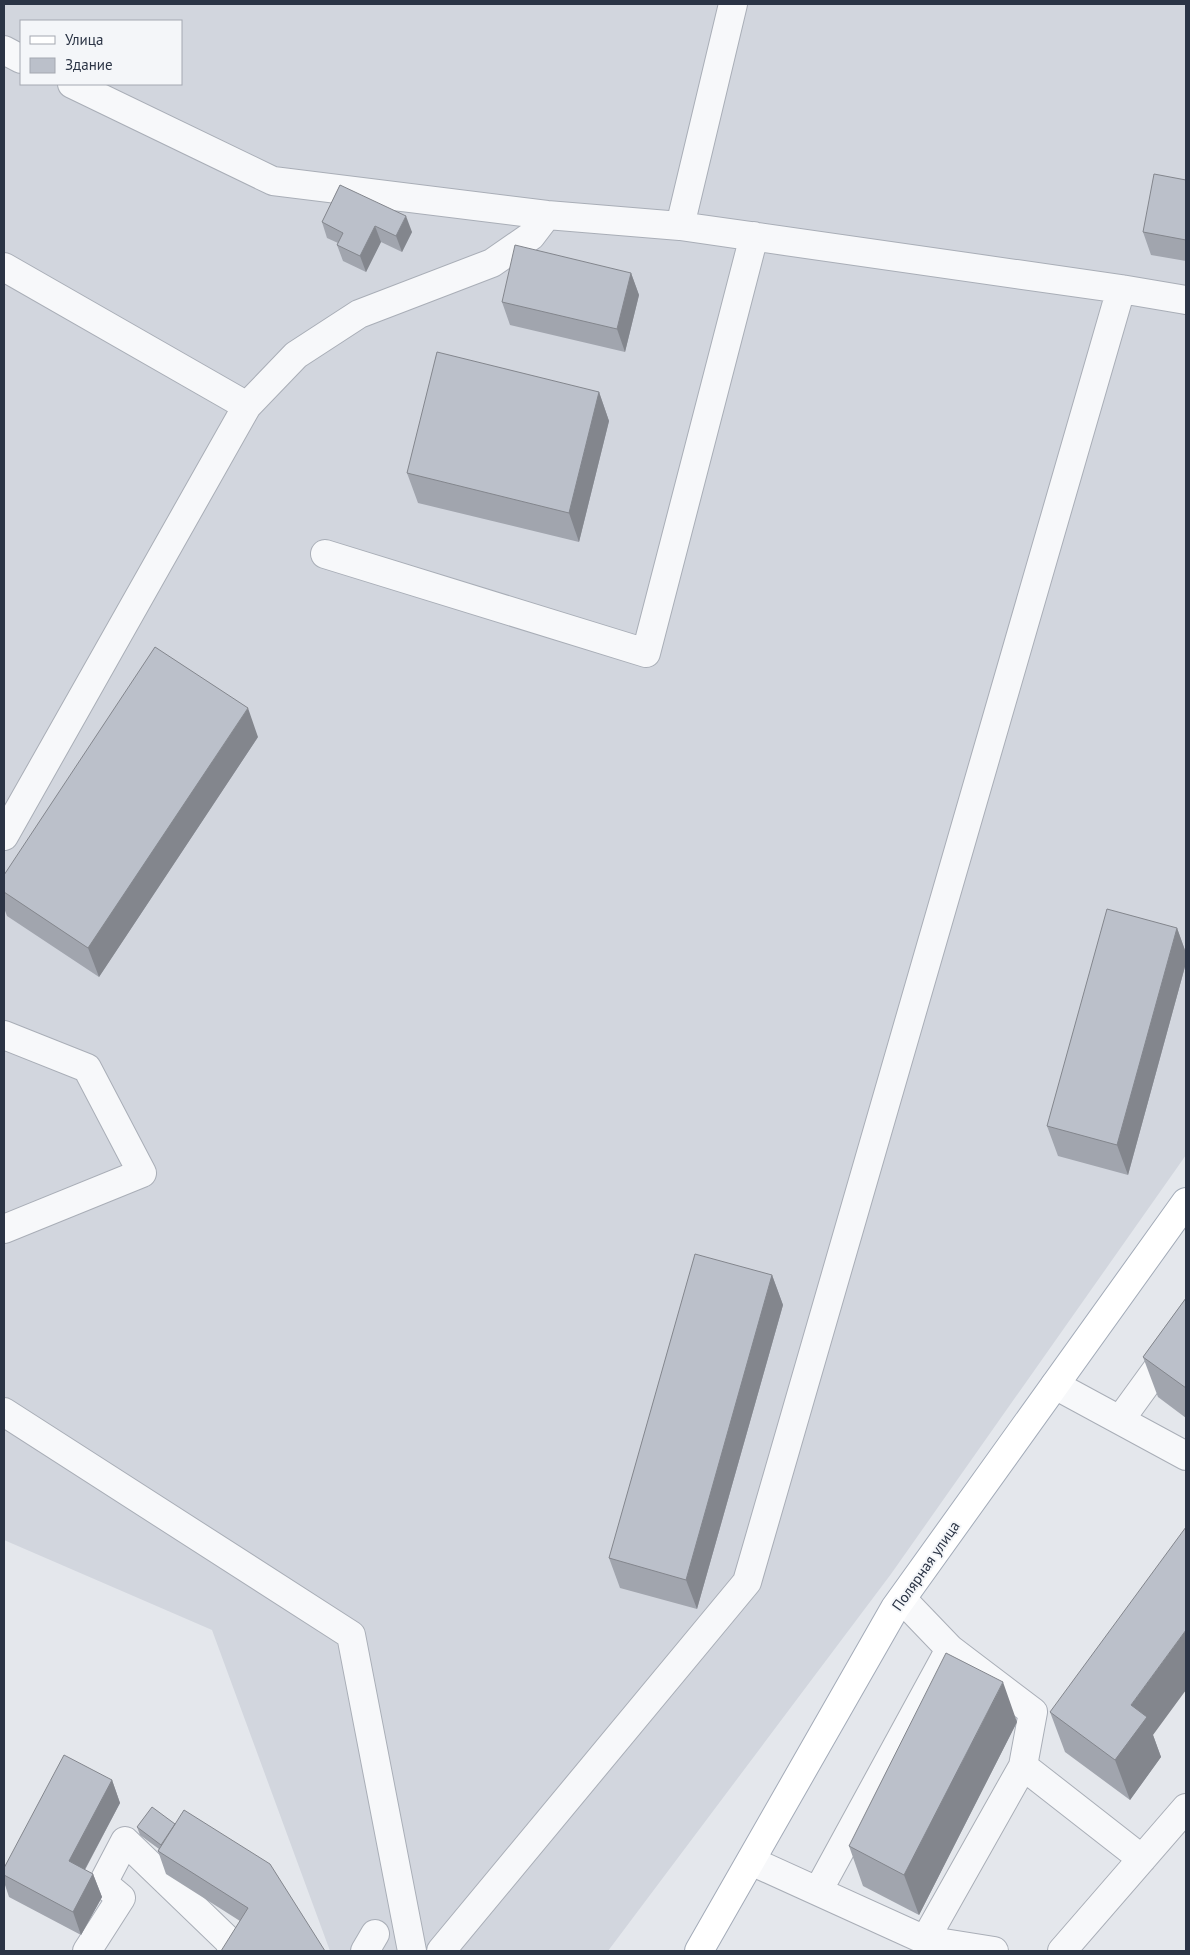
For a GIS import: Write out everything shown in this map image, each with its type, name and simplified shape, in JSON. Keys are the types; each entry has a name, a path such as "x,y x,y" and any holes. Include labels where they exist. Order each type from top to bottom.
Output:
{"main road":[{"name":"Полярная улица","path":"699,1951 902,1599 1186,1202"}],"lane":[{"path":"680,226 733,4"},
{"path":"4,50 20,58"},
{"path":"74,85 273,182 547,215 680,226 1186,300"},
{"path":"4,836 247,406 296,356 359,314 492,263 531,236 547,215"},
{"path":"325,554 646,653 754,236"},
{"path":"4,267 247,406"},
{"path":"441,1951 747,1582 1121,289"},
{"path":"4,1035 87,1068 142,1173 4,1229"},
{"path":"1120,1420 1186,1329"},
{"path":"1055,1385 1186,1456"},
{"path":"4,1412 350,1635 412,1951"},
{"path":"902,1599 950,1649 1032,1712 1023,1766 925,1940"},
{"path":"818,1891 950,1649"},
{"path":"1023,1766 1142,1859"},
{"path":"1062,1951 1186,1808"},
{"path":"87,1951 121,1898 103,1883 125,1841 234,1946 231,1951"},
{"path":"751,1861 925,1940 994,1951"}],"shaded area":[{"path":"4,4 1186,4 1186,1155 891,1574 608,1951 330,1951 212,1630 4,1540"}],"building":[{"path":"1154,174 1186,180 1186,240 1143,232"},
{"path":"340,185 406,216 396,236 375,226 360,256 337,245 343,233 322,222"},
{"path":"515,245 631,273 617,329 502,302"},
{"path":"437,352 599,392 569,513 407,473"},
{"path":"155,647 248,708 88,948 4,892 4,875"},
{"path":"1107,909 1177,928 1117,1145 1047,1126"},
{"path":"695,1254 772,1275 686,1580 609,1558"},
{"path":"1186,1298 1186,1388 1143,1357"},
{"path":"1186,1527 1186,1630 1131,1705 1147,1717 1115,1760 1050,1712"},
{"path":"946,1653 1003,1682 904,1875 849,1846"},
{"path":"64,1755 112,1780 69,1861 93,1874 73,1912 4,1875 4,1868"},
{"path":"152,1807 175,1824 161,1845 137,1827"},
{"path":"184,1810 270,1864 325,1951 221,1951 248,1908 158,1851"}]}
